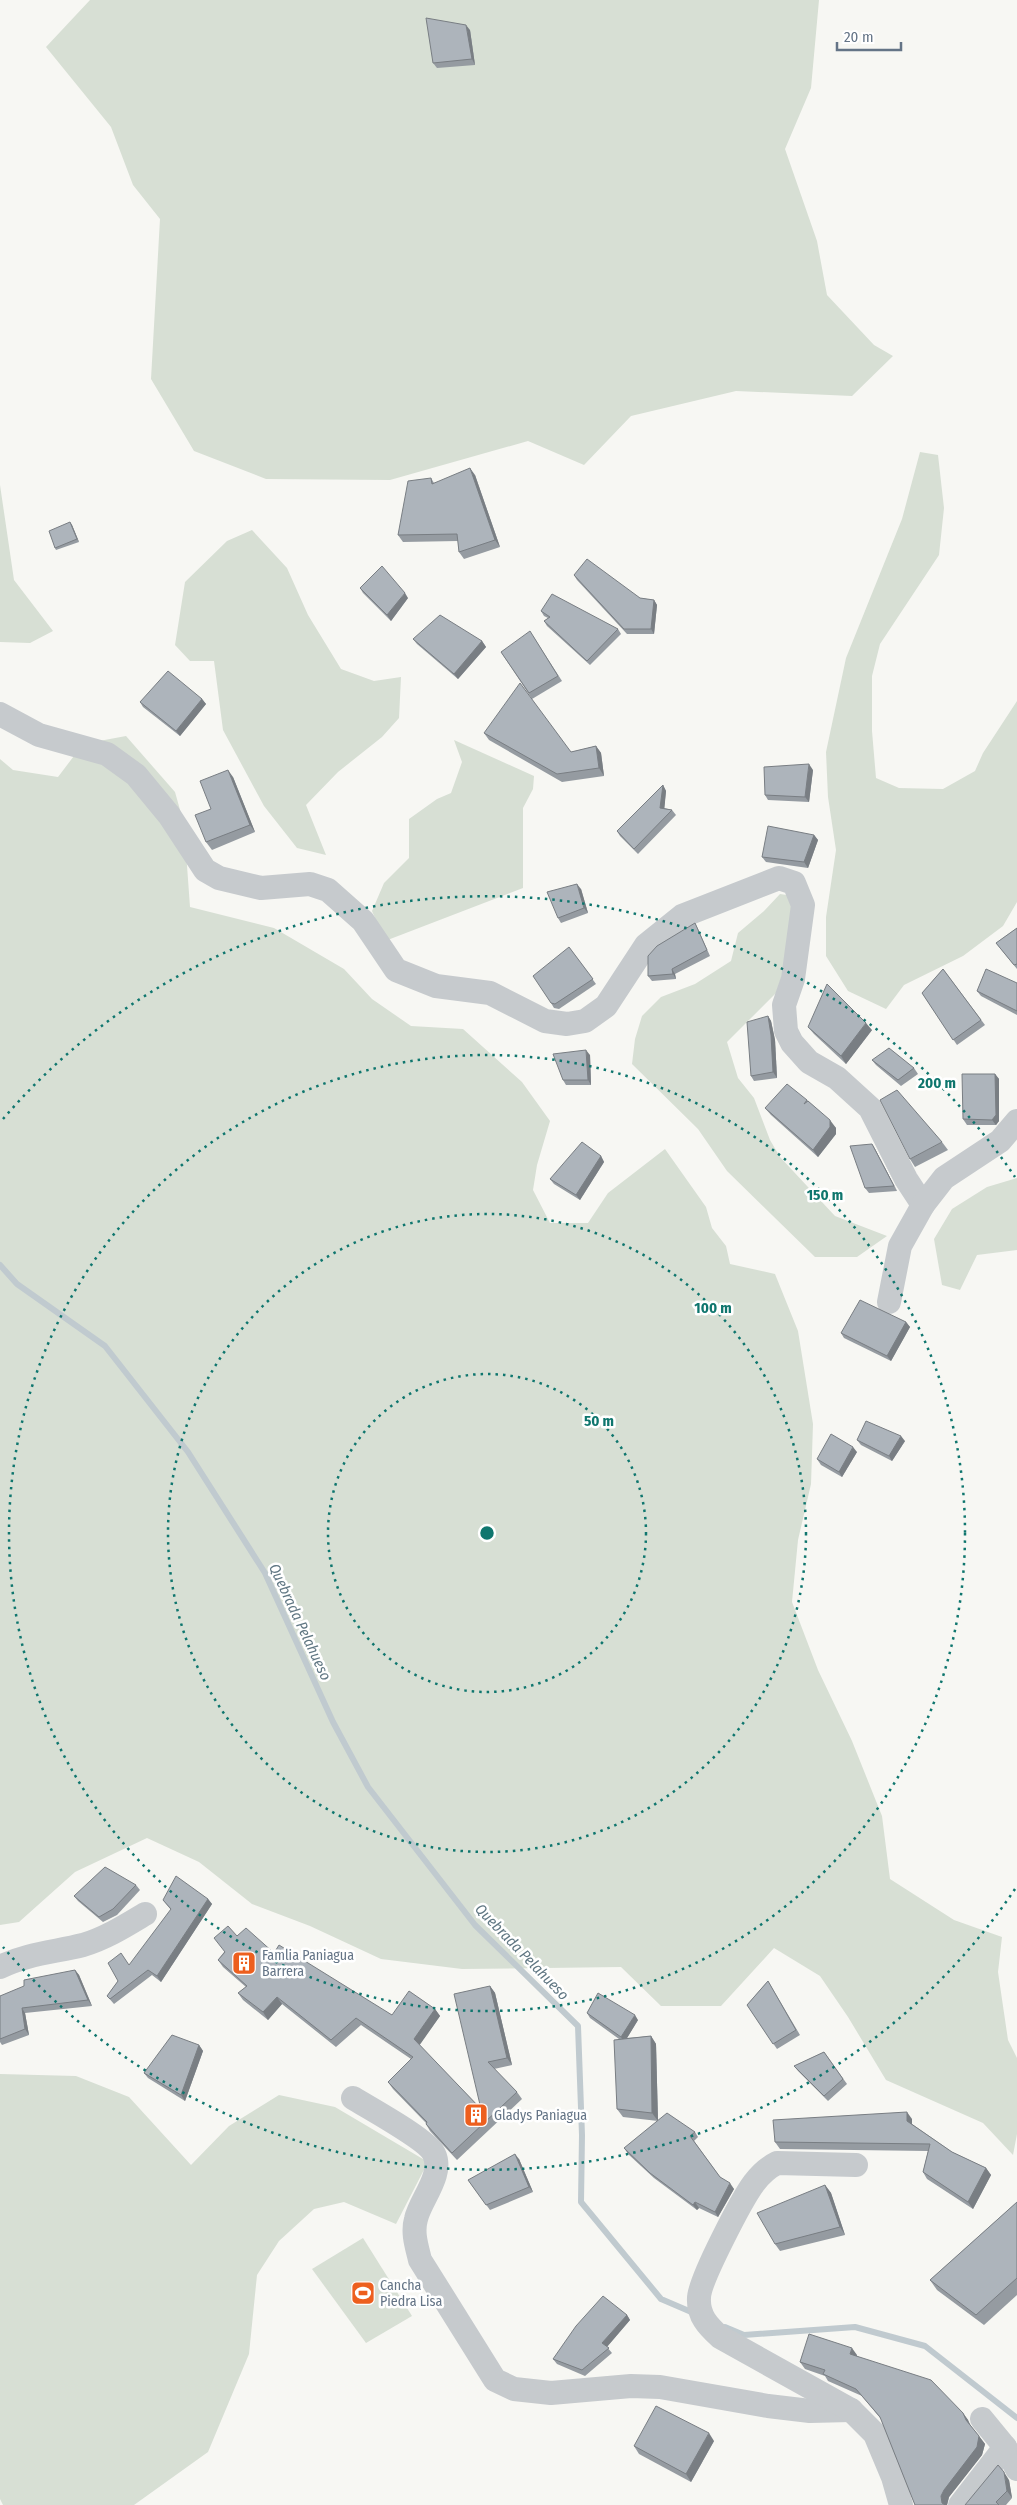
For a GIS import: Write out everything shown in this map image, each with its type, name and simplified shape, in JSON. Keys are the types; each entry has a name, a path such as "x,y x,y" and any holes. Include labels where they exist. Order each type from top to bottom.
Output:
{"street":[{"path":"0,714 39,735 107,754 136,775 169,815 205,870 219,878 261,888 310,884 328,890 363,921 396,970 436,986 490,994 545,1021 568,1024 585,1021 606,1006 646,945 682,916 779,878 794,883 803,905 793,979 784,1005 786,1031 792,1043 809,1062 837,1078 870,1108 906,1179 922,1205"},
{"path":"889,1302 900,1246 922,1205 944,1178 1000,1141 1017,1121"},
{"path":"0,1967 27,1957 82,1945 110,1935 146,1914"},
{"path":"353,2098 423,2142 434,2153 436,2162 434,2177 416,2219 414,2238 420,2260 495,2380 514,2390 551,2393 631,2386 660,2387 768,2406 810,2411 851,2410"},
{"path":"856,2165 776,2163 766,2170 753,2185 710,2265 699,2298 704,2323 720,2337 851,2410 875,2434 893,2477 901,2505"},
{"path":"982,2419 1005,2447 1017,2470"},
{"path":"960,2505 1005,2447"}],"shaded area":[{"path":"90,0 819,0 811,88 785,149 817,241 827,295 874,345 893,356 852,396 736,391 631,416 584,465 528,441 390,480 266,479 194,451 151,379 160,219 133,185 111,127 46,47"},
{"path":"920,452 938,455 944,508 939,555 880,644 872,676 872,731 876,778 899,788 943,789 975,771 983,753 1017,701 1017,902 1003,926 963,956 904,985 886,1009 848,991 826,956 826,917 836,850 828,797 826,752 846,658 902,519"},
{"path":"0,485 14,580 53,631 30,643 0,642"},
{"path":"252,530 287,568 308,615 341,669 374,681 401,677 399,718 382,737 338,772 306,805 326,855 297,848 264,806 223,730 214,661 190,661 175,645 185,582 227,541"},
{"path":"126,736 175,792 184,824 190,907 274,928 344,969 372,999 411,1026 463,1029 522,1082 550,1121 537,1165 533,1190 550,1223 588,1223 608,1193 665,1149 706,1207 712,1228 726,1246 730,1264 775,1274 798,1331 813,1424 811,1484 798,1540 792,1602 818,1670 852,1741 882,1816 890,1879 954,1920 1002,1937 998,1972 1008,2040 1017,2058 1017,2134 1013,2155 983,2123 886,2080 848,2017 820,1976 774,1948 721,2006 661,2006 621,1967 462,1969 381,1959 310,1926 252,1904 199,1862 147,1838 75,1872 19,1922 0,1925 0,759 13,770 58,777 83,744"},
{"path":"454,740 534,776 533,789 523,808 523,888 385,941 372,911 384,883 409,858 409,819 437,799 451,793 462,762"},
{"path":"780,894 793,896 799,926 776,993 727,1042 738,1078 754,1098 770,1140 780,1157 835,1216 887,1236 857,1257 815,1257 727,1171 698,1129 632,1064 635,1039 642,1016 661,997 695,984 731,961 738,933 764,911"},
{"path":"1017,1178 1017,1250 977,1255 960,1290 942,1285 934,1239 952,1209 987,1187"},
{"path":"0,2074 76,2076 129,2097 191,2165 229,2126 279,2095 335,2107 428,2162 396,2224 344,2202 314,2209 279,2241 257,2275 249,2354 208,2452 134,2505 3,2505 0,2499"},
{"name":"Cancha Piedra Lisa","path":"363,2238 412,2316 366,2343 312,2269"}],"building":[{"path":"426,18 466,25 472,59 433,63"},
{"path":"470,468 495,540 459,552 457,534 398,535 408,481 431,478 432,484"},
{"path":"70,522 77,539 55,548 49,531"},
{"path":"587,559 640,598 654,600 651,629 624,629 574,575"},
{"path":"382,566 405,593 387,615 360,588"},
{"path":"552,594 618,629 587,661 544,621 550,617 541,611"},
{"path":"440,615 482,641 454,674 413,639"},
{"path":"530,631 558,676 529,693 501,652"},
{"path":"168,671 202,699 176,731 140,702"},
{"path":"520,683 571,752 596,746 599,768 557,774 484,733"},
{"path":"809,764 805,797 765,795 764,767"},
{"path":"228,770 250,825 206,842 195,815 211,809 200,781"},
{"path":"663,785 660,808 672,810 634,849 617,831"},
{"path":"768,826 814,835 804,862 762,857"},
{"path":"577,884 584,908 558,918 547,892"},
{"path":"695,923 707,950 672,969 673,974 648,976 648,956 657,946"},
{"path":"1017,928 1017,964 1014,965 996,943"},
{"path":"569,947 593,979 555,1004 551,1003 533,976"},
{"path":"943,969 981,1020 953,1040 922,993"},
{"path":"986,969 1017,983 1017,1011 977,991"},
{"path":"827,984 866,1023 841,1056 808,1027"},
{"path":"768,1016 773,1072 751,1076 747,1022"},
{"path":"889,1048 914,1068 898,1080 872,1060"},
{"path":"586,1050 588,1080 563,1080 553,1054"},
{"path":"962,1074 995,1074 996,1115 992,1120 963,1119"},
{"path":"787,1084 807,1100 804,1104 808,1101 830,1120 830,1127 813,1150 765,1108"},
{"path":"897,1090 942,1142 910,1159 880,1100"},
{"path":"582,1142 601,1156 576,1195 550,1179"},
{"path":"872,1144 894,1186 865,1188 850,1146"},
{"path":"860,1300 906,1322 887,1356 841,1333"},
{"path":"866,1421 901,1436 889,1456 857,1440"},
{"path":"831,1434 853,1447 839,1472 817,1459"},
{"path":"105,1867 136,1885 113,1909 99,1917 74,1896"},
{"path":"176,1876 208,1899 157,1976 148,1970 110,1999 107,1996 118,1981 108,1963 121,1953 129,1965 171,1909 163,1900"},
{"path":"228,1926 237,1936 246,1928 274,1953 279,1945 392,2015 409,1991 435,2009 414,2039 481,2109 454,1994 490,1986 507,2058 488,2062 517,2092 452,2153 426,2124 427,2122 388,2082 413,2057 356,2018 331,2040 277,1997 263,2012 238,1993 247,1986 218,1960 225,1952 214,1938"},
{"path":"75,1970 88,2000 22,2008 25,2029 0,2039 0,1996 24,1986 24,1980"},
{"path":"768,1981 796,2030 773,2044 747,2005"},
{"path":"598,1993 635,2015 621,2037 587,2013"},
{"path":"172,2035 199,2045 181,2095 144,2073"},
{"path":"651,2036 652,2113 617,2109 614,2040"},
{"path":"824,2052 843,2079 824,2096 794,2066"},
{"path":"907,2112 907,2121 952,2152 986,2168 968,2202 923,2172 930,2144 775,2142 773,2120"},
{"path":"667,2113 695,2132 690,2136 720,2177 730,2183 715,2212 695,2202 693,2205 650,2173 624,2148"},
{"path":"515,2154 529,2187 486,2205 468,2180"},
{"path":"825,2185 840,2227 775,2244 757,2213"},
{"path":"1017,2202 1017,2278 976,2315 930,2280"},
{"path":"603,2296 627,2315 602,2343 609,2348 582,2370 553,2359 576,2326"},
{"path":"809,2334 852,2348 850,2354 931,2380 963,2413 966,2420 979,2436 977,2447 944,2490 941,2496 942,2503 945,2505 915,2505 880,2417 856,2389 823,2374 825,2370 800,2362"},
{"path":"656,2406 709,2433 686,2474 634,2446"},
{"path":"998,2465 1004,2472 1007,2491 996,2502 999,2505 965,2505"}],"waterway":[{"name":"Quebrada Pelahueso","path":"0,1265 17,1284 105,1346 188,1452 265,1573 333,1722 368,1787 475,1925 578,2026 582,2135 581,2202 661,2299 696,2314"},
{"name":"Quebrada Pelahueso","path":"725,2327 744,2335 855,2327 925,2346 1017,2418"}],"place":[{"name":"Famlia Paniagua Barrera","path":"244,1963"},
{"name":"Gladys Paniagua","path":"476,2115"},
{"name":"Cancha Piedra Lisa","path":"363,2293"}]}
